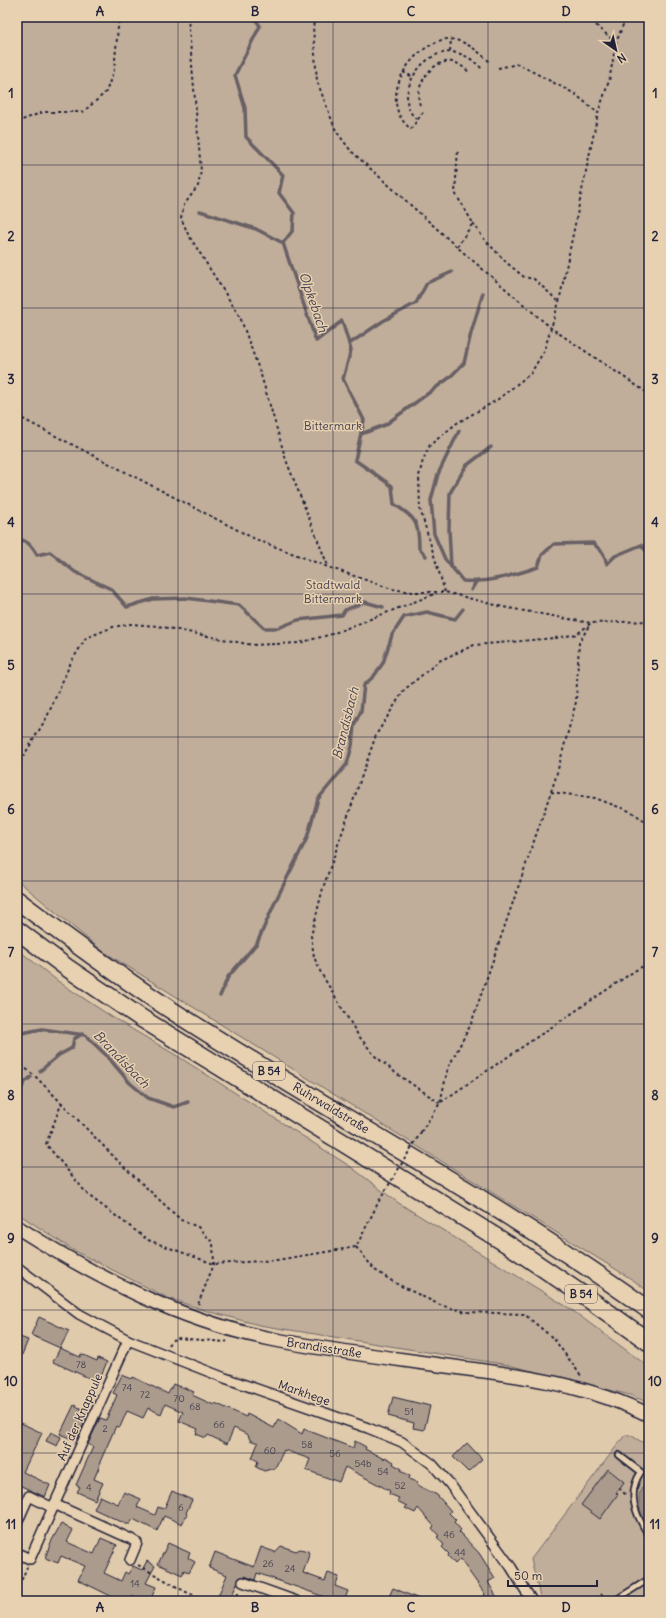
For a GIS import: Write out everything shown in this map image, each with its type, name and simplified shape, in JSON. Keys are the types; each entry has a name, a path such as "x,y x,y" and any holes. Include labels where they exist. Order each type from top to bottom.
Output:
{"highway":[{"name":"Ruhrwaldstraße","path":"17,900 99,961 168,1008 529,1229 649,1310"},
{"name":"B 54","path":"17,930 141,1018 512,1247 649,1342"}],"street":[{"name":"Brandisstraße","path":"17,1227 72,1261 119,1286 194,1317 241,1332 275,1340 347,1352 503,1373 550,1382 592,1392 649,1415"},
{"name":"Markhege","path":"17,1267 79,1314 128,1340 225,1378 368,1428 402,1442 432,1464 449,1483 511,1566 532,1601"},
{"name":"Auf der Knappule","path":"30,1559 128,1340"},
{"path":"17,1522 29,1496 131,1539 137,1543 130,1560"},
{"path":"17,1553 30,1559"},
{"path":"243,1582 296,1601"}],"lane":[{"path":"619,1455 641,1472 634,1487 635,1511 649,1536"},
{"path":"614,1601 649,1579"}],"path":[{"path":"17,122 43,112 83,112 106,92 114,70 119,17"},
{"path":"188,17 201,171 198,186 184,205 180,218 188,234 240,317 261,375 286,460 328,567"},
{"path":"315,17 313,27 317,81 336,131 350,151 457,247 551,328 649,394"},
{"path":"587,17 616,43"},
{"path":"445,592 420,509 419,476 423,460 430,445 452,428 498,400 531,373 544,351 559,302 598,113 609,81 616,43 626,17"},
{"path":"450,51 451,39"},
{"path":"423,112 410,129 402,120 396,106 396,88 403,72 418,52 436,42 451,39 470,46 490,62"},
{"path":"417,119 410,112 406,100 413,77 426,60 440,53 450,51 468,57 482,69"},
{"path":"446,62 447,66"},
{"path":"420,105 418,96 420,87 426,76 433,69 446,62 452,62 461,65 469,72"},
{"path":"498,68 518,64 575,94 598,113"},
{"path":"403,72 413,77"},
{"path":"420,87 424,88"},
{"path":"458,149 455,192 473,224 507,263 524,277 534,279 559,302"},
{"path":"457,247 473,224"},
{"path":"17,416 255,538 328,567 392,589 412,592 445,592 502,607 591,623 649,621"},
{"path":"17,767 47,717 72,662 86,638 113,627 131,624 158,626 252,645 299,643 332,634 438,592"},
{"path":"356,1247 379,1201 440,1103 448,1068 471,1024 551,792 567,739 576,702 580,643 591,623"},
{"path":"440,1103 397,1074 375,1056 358,1035 321,973 314,957 311,936 323,888 376,734 404,690 439,661 474,645 563,637 577,634 591,623"},
{"path":"551,792 595,798 632,812 649,824"},
{"path":"440,1103 636,970 649,963"},
{"path":"17,1061 62,1102 121,1164 181,1220 198,1227 213,1243 214,1264 198,1306"},
{"path":"62,1102 46,1144 88,1195 148,1240 214,1264 277,1260 356,1247"},
{"path":"356,1247 375,1270 395,1283 440,1305 466,1312 524,1314 554,1339 592,1392"},
{"path":"162,1354 171,1341 177,1338 225,1342 241,1332"},
{"path":"620,1488 625,1494"},
{"path":"17,1591 30,1559"},
{"path":"130,1560 186,1592 210,1601"},
{"path":"602,1594 606,1601"}],"green space":[{"name":"Stadtwald Bittermark","path":"17,17 649,17 649,1292 633,1280 101,950 17,880"},
{"path":"17,949 59,982 115,1019 179,1057 351,1167 397,1202 569,1308 649,1367 649,1403 630,1395 508,1365 259,1325 207,1311 168,1298 73,1250 17,1213"},
{"path":"625,1435 630,1435 649,1446 649,1601 541,1601 531,1559"}],"shaded area":[{"path":"649,1475 649,1511 642,1516 639,1499 641,1490"}],"building":[{"path":"39,1317 69,1331 60,1348 31,1335"},
{"path":"17,1336 28,1340 17,1367"},
{"path":"60,1348 80,1357 81,1354 97,1361 98,1358 107,1362 98,1382 53,1362"},
{"path":"122,1375 132,1379 133,1377 168,1394 173,1384 180,1386 194,1392 192,1395 214,1405 215,1403 246,1417 247,1414 274,1428 278,1419 302,1434 304,1429 353,1448 355,1441 366,1447 365,1449 384,1459 385,1457 394,1462 393,1464 402,1469 401,1471 410,1476 409,1479 418,1483 417,1485 437,1495 451,1511 449,1513 456,1520 454,1522 461,1530 459,1532 479,1553 495,1578 488,1582 499,1601 487,1601 484,1595 485,1594 460,1559 455,1564 448,1556 449,1554 442,1547 444,1545 437,1537 439,1536 432,1528 434,1526 418,1508 415,1513 405,1508 407,1506 397,1501 399,1498 389,1494 390,1491 345,1467 339,1482 306,1470 310,1459 284,1450 275,1468 264,1471 256,1467 258,1461 252,1458 258,1443 250,1440 248,1435 234,1428 227,1444 208,1435 206,1438 196,1434 198,1429 179,1421 183,1412 165,1404 161,1414 148,1408 143,1418 127,1411 120,1427 116,1426 99,1464 100,1465 94,1479 103,1483 95,1500 77,1492 80,1487 76,1485 93,1447 88,1444 100,1418 106,1420 117,1395 113,1393"},
{"path":"393,1397 430,1406 424,1430 413,1428 414,1423 388,1416"},
{"path":"74,1405 89,1413 77,1439 74,1438 74,1440 60,1434"},
{"path":"21,1423 42,1433 23,1472 50,1485 45,1497 17,1484 17,1432"},
{"path":"51,1432 61,1437 57,1446 46,1441"},
{"path":"467,1443 482,1459 468,1472 453,1457"},
{"path":"608,1469 624,1482 616,1493 618,1494 600,1519 581,1505"},
{"path":"172,1491 192,1500 186,1513 187,1514 182,1524 164,1516 157,1531 133,1519 130,1524 126,1524 94,1509 100,1496 118,1504 124,1492 141,1499 137,1507 155,1515 158,1507 164,1509"},
{"path":"61,1524 73,1530 67,1542 94,1554 101,1538 117,1545 104,1573 121,1581 125,1572 128,1574 133,1566 142,1570 147,1561 155,1566 146,1583 156,1587 150,1601 144,1601 133,1596 131,1601 121,1601 78,1580 85,1566 61,1556 58,1563 45,1558 51,1542"},
{"path":"168,1543 190,1553 188,1558 195,1562 189,1573 184,1570 182,1575 158,1564"},
{"path":"281,1546 296,1551 300,1549 308,1551 309,1555 303,1573 325,1581 328,1573 339,1577 335,1586 348,1591 344,1601 336,1601 257,1573 255,1580 245,1576 239,1578 230,1601 216,1601 227,1575 209,1568 215,1552 254,1567 261,1547 275,1552"},
{"path":"393,1588 424,1601 387,1601"}],"waterway":[{"name":"Olpkebach","path":"254,17 260,26 235,75 245,108 246,137 283,175 279,193 294,213 293,230 283,243 316,341 342,321 351,350 343,379 364,420 355,460 392,486 394,504 407,513 414,521 417,526 419,548 426,556"},
{"path":"200,211 256,229 283,243"},
{"path":"349,344 383,321 416,303 427,283 452,272"},
{"path":"361,434 385,425 449,378 464,363 483,293"},
{"name":"Olpkebach","path":"459,431 438,474 431,500 434,534 445,559 463,581 492,580 538,567 542,555 554,544 593,543 603,553 607,564 615,556 641,545 649,554"},
{"path":"451,567 449,529 450,493 466,466 491,447"},
{"path":"17,539 27,542 37,555 50,552 75,572 111,589 127,607 153,599 186,598 239,605 264,628 278,628 298,620 342,615 345,610 365,602 383,607"},
{"name":"Brandisbach","path":"471,590 476,582"},
{"name":"Brandisbach","path":"220,996 228,977 257,943 276,900 307,838 318,799 347,764 352,746 354,725 361,711 364,685 374,676 383,663 392,635 404,617 427,612 455,619 463,609"},
{"name":"Brandisbach","path":"17,1034 42,1029 85,1035 107,1056 130,1083 148,1098 174,1107 188,1102"},
{"path":"40,1071 59,1055 72,1048 74,1039 82,1034"},
{"path":"20,1091 24,1083 31,1077"}],"park label":[{"name":"Bittermark","path":"333,426"}]}
